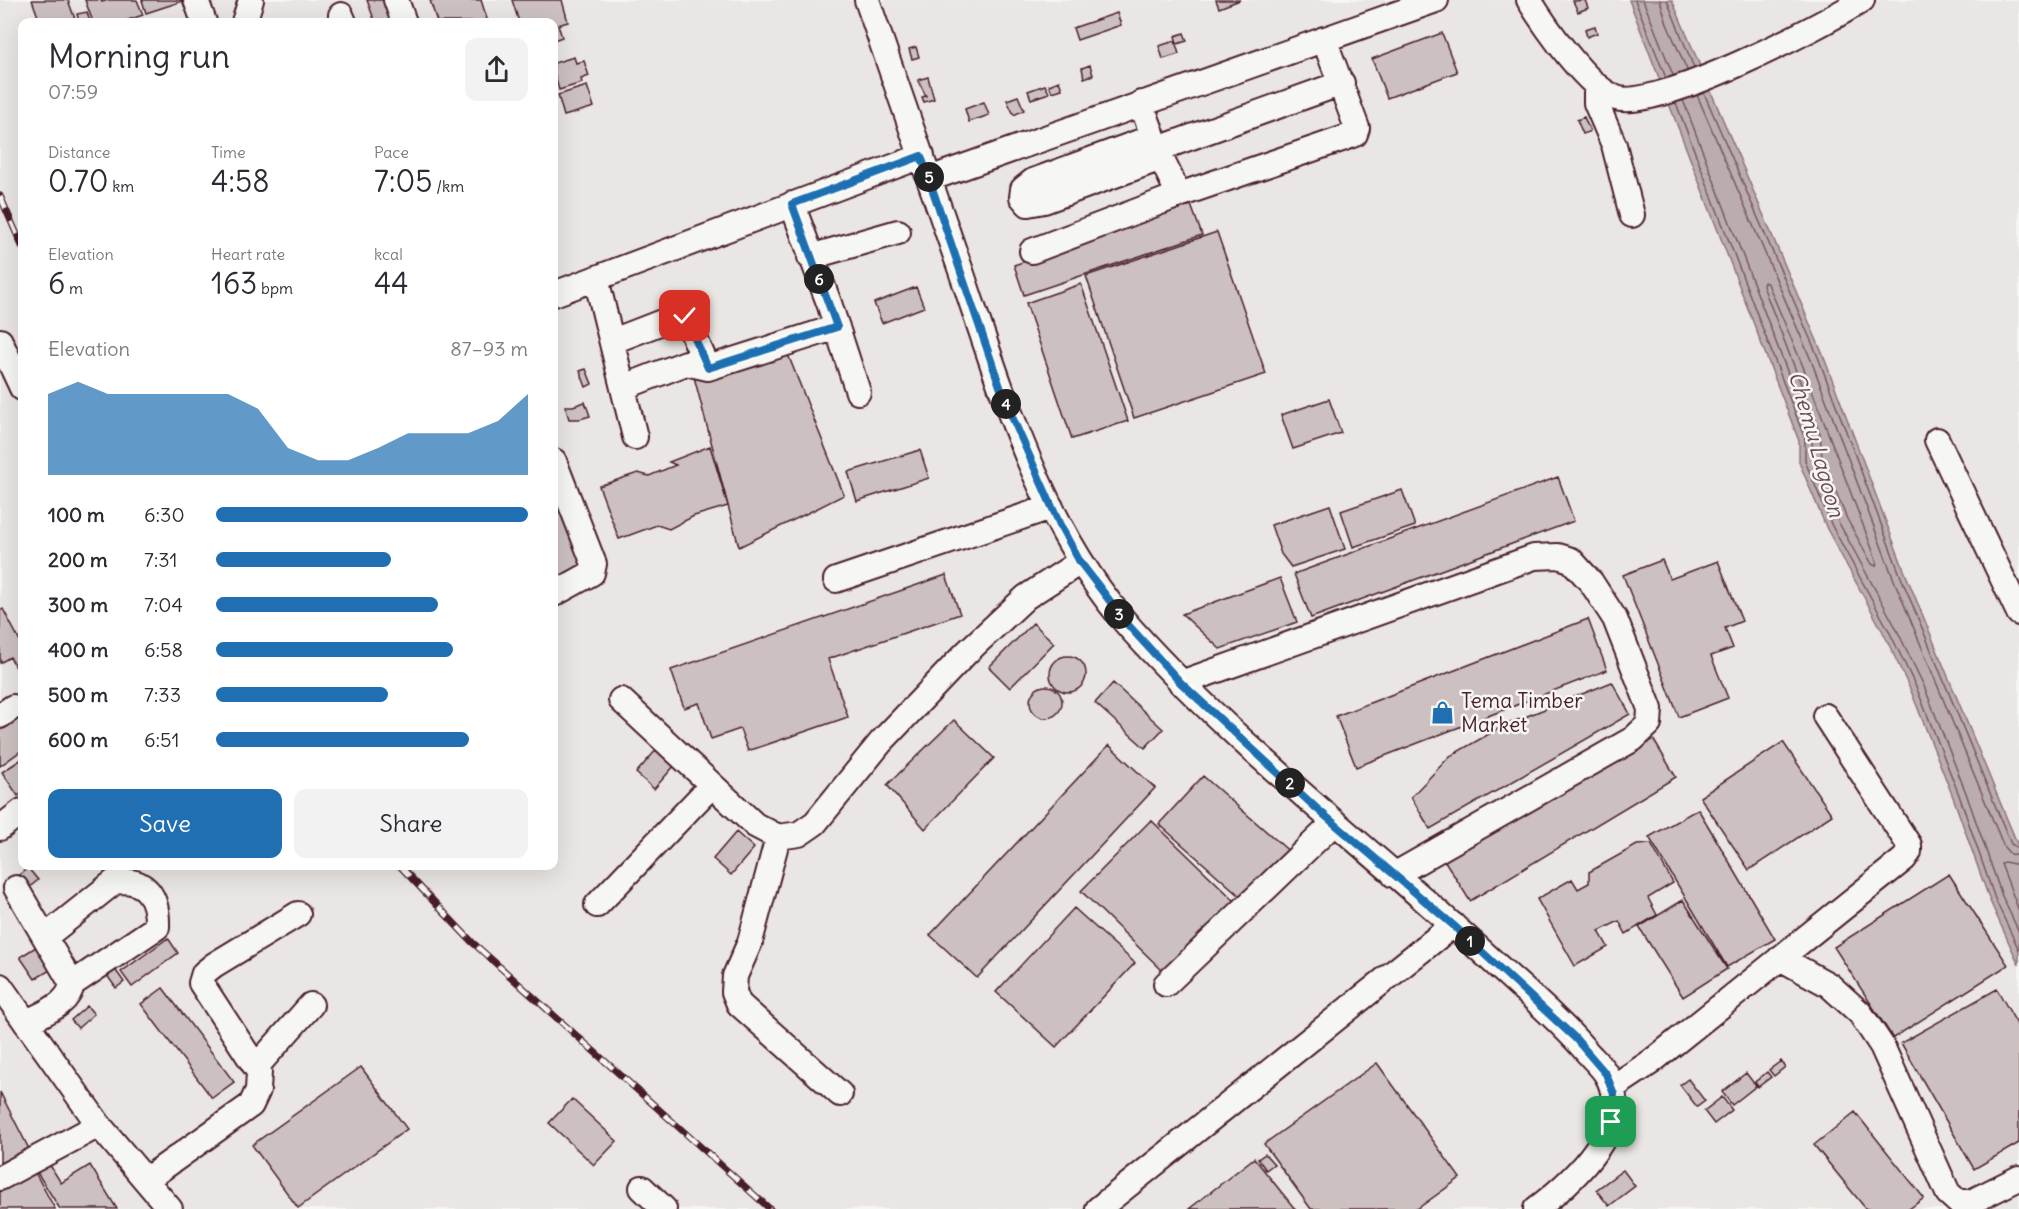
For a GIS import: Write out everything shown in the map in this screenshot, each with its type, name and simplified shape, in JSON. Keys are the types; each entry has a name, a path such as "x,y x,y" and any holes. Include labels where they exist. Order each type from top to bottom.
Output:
{"street":[{"path":"196,0 203,18"},
{"path":"245,18 251,0"},
{"path":"396,0 403,18"},
{"path":"867,0 1005,401 1051,507 1080,562 1129,626 1181,683 1334,823 1453,925 1575,1038 1606,1074 1614,1094 1611,1122 1599,1148 1560,1191 1536,1209"},
{"path":"930,179 1436,0"},
{"path":"1529,0 1545,26 1596,86 1613,97 1624,100 1638,100 1658,95 1714,74 1792,39 1862,0"},
{"path":"1032,251 1179,195 1355,134 1357,128 1324,39"},
{"path":"1157,148 1342,83"},
{"path":"1596,86 1596,103 1614,145 1632,215"},
{"path":"1141,103 1157,148 1179,195"},
{"path":"558,293 921,156"},
{"path":"792,204 858,392"},
{"path":"810,257 898,232"},
{"path":"597,278 635,437"},
{"path":"613,341 680,315 685,316 708,368"},
{"path":"624,387 686,363 708,368 837,327"},
{"path":"0,341 18,379"},
{"path":"1937,440 2019,613"},
{"path":"558,471 594,564 592,573 558,592"},
{"path":"836,579 1051,507"},
{"path":"1181,683 1534,557 1558,556 1571,560 1591,582 1615,619 1650,710 1649,724 1633,739 1394,875"},
{"path":"621,700 755,825 778,837 799,834 815,823 881,742 966,653 1026,597 1080,562"},
{"path":"1612,1088 1651,1062 1904,859 1909,852 1910,845 1825,716"},
{"path":"597,905 712,785"},
{"path":"0,828 18,814"},
{"path":"1166,984 1334,823"},
{"path":"778,837 750,942 735,976 734,992 739,1004 840,1094"},
{"path":"45,937 114,882 126,880 140,885 154,897 158,909 157,927 72,984"},
{"path":"16,888 72,984 71,993 65,1001 26,1023"},
{"path":"147,1179 251,1105 258,1090 259,1072 201,983 204,973 214,965 298,914"},
{"path":"1098,1209 1453,925"},
{"path":"1780,958 1829,985 1860,1013 1882,1046 1948,1193 1959,1202 1971,1202 2019,1179"},
{"path":"0,987 99,1125 147,1179 170,1209"},
{"path":"256,1067 311,1005"},
{"path":"0,1178 99,1125"},
{"path":"642,1188 664,1209"}],"shaded area":[{"path":"0,0 1629,0 1799,441 1799,462 1827,529 1883,632 1911,691 1953,797 1990,901 2019,965 2019,1209 0,1209"},
{"path":"1672,0 2019,0 2019,848 1906,575 1823,355"}],"water":[{"name":"Chemu Lagoon","path":"1629,0 1672,0 1823,355 1906,575 2019,848 2019,965 1990,901 1953,797 1911,691 1883,632 1827,529 1799,462 1799,441"}],"building":[{"path":"32,0 68,0 75,18 39,18"},
{"path":"85,0 101,0 102,2 137,0 143,15 134,18 92,18"},
{"path":"142,0 186,0 146,13"},
{"path":"367,0 388,0 395,18 374,18"},
{"path":"430,0 481,0 487,18 436,18"},
{"path":"512,0 562,0 568,22 558,25 558,18 518,18"},
{"path":"1216,0 1240,0 1219,8"},
{"path":"1585,0 1588,8 1578,12 1573,1"},
{"path":"87,12 89,18 78,18 77,14"},
{"path":"1117,13 1121,25 1077,40 1073,28"},
{"path":"558,25 562,37 558,38"},
{"path":"1595,26 1597,33 1587,37 1585,29"},
{"path":"1184,33 1187,41 1177,44 1175,36"},
{"path":"1442,33 1457,72 1387,98 1372,59"},
{"path":"1175,41 1179,54 1163,59 1159,46"},
{"path":"916,47 919,57 912,59 909,49"},
{"path":"574,57 576,63 584,61 589,76 581,79 582,83 559,90 558,62"},
{"path":"1090,65 1093,75 1084,78 1082,68"},
{"path":"928,77 934,99 924,102 922,97 926,96 918,80"},
{"path":"1059,81 1062,89 1052,92 1049,85"},
{"path":"1045,85 1049,93 1031,99 1028,91"},
{"path":"587,86 594,107 564,116 558,95"},
{"path":"1018,96 1024,110 1014,115 1007,100"},
{"path":"984,102 989,115 969,122 965,109"},
{"path":"1584,117 1590,131 1583,134 1577,120"},
{"path":"1191,205 1202,235 1024,295 1014,265"},
{"path":"1217,232 1266,374 1134,418 1086,276"},
{"path":"1081,284 1128,421 1072,439 1026,303"},
{"path":"916,287 924,307 882,323 874,303"},
{"path":"787,352 844,495 739,547 694,377"},
{"path":"586,369 592,384 586,387 580,371"},
{"path":"1329,399 1341,433 1293,449 1281,415"},
{"path":"585,402 590,416 569,419 565,406"},
{"path":"710,446 728,506 694,516 669,529 657,525 619,539 599,486 638,473 649,476 676,465 669,462"},
{"path":"920,450 929,478 857,501 848,472"},
{"path":"1558,477 1574,521 1311,618 1294,574"},
{"path":"558,486 591,564 558,577"},
{"path":"1402,490 1415,526 1353,547 1341,511"},
{"path":"1330,505 1345,549 1291,567 1281,554 1271,525"},
{"path":"1662,560 1670,579 1718,561 1742,621 1725,628 1733,648 1711,656 1728,698 1679,717 1623,575"},
{"path":"946,575 960,614 828,659 848,717 748,751 740,729 711,739 699,703 684,708 671,670"},
{"path":"1280,578 1297,622 1220,649 1182,614"},
{"path":"3,609 18,637 17,669 10,657 0,663 0,611"},
{"path":"1588,619 1607,670 1356,767 1336,716"},
{"path":"1033,623 1054,643 1010,688 989,667"},
{"path":"1068,656 1080,662 1086,674 1080,686 1068,692 1056,686 1050,674 1056,662"},
{"path":"1612,682 1630,714 1430,829 1411,797 1450,756 1505,725"},
{"path":"1113,683 1163,729 1145,748 1095,703"},
{"path":"1046,686 1057,691 1062,702 1057,713 1046,718 1035,713 1030,702 1035,691"},
{"path":"18,714 18,753 0,766 0,726"},
{"path":"954,720 994,758 925,829 887,785"},
{"path":"1650,734 1676,777 1470,901 1443,858"},
{"path":"1783,742 1832,815 1749,870 1700,797"},
{"path":"1109,745 1155,788 977,978 930,935"},
{"path":"657,749 675,765 654,789 636,773"},
{"path":"18,762 18,796 2,772"},
{"path":"1203,776 1292,854 1248,903 1159,824"},
{"path":"1698,809 1775,939 1727,967 1649,837"},
{"path":"1151,820 1238,904 1168,976 1081,891"},
{"path":"736,832 754,848 731,875 713,859"},
{"path":"1651,844 1673,883 1648,898 1657,915 1626,934 1619,921 1599,931 1608,947 1575,966 1537,899 1572,879 1578,889 1589,883 1589,872 1637,845"},
{"path":"25,870 30,870 38,880 25,891 15,878"},
{"path":"1949,874 2008,965 1893,1038 1834,947"},
{"path":"1683,900 1727,969 1683,997 1639,927"},
{"path":"1074,908 1135,963 1056,1047 996,992"},
{"path":"168,938 178,953 132,987 121,972"},
{"path":"42,943 57,966 35,979 20,957"},
{"path":"114,968 124,982 116,988 106,974"},
{"path":"163,988 234,1082 212,1098 141,1004"},
{"path":"1997,989 2019,1028 2019,1143 1974,1169 1901,1043"},
{"path":"87,1006 94,1014 78,1028 71,1020"},
{"path":"1781,1061 1785,1067 1774,1076 1769,1070"},
{"path":"1377,1063 1460,1178 1417,1209 1311,1209 1264,1144"},
{"path":"361,1067 407,1129 298,1208 252,1145"},
{"path":"1767,1072 1771,1077 1758,1087 1755,1082"},
{"path":"1746,1073 1756,1086 1732,1105 1722,1092"},
{"path":"1688,1079 1705,1101 1697,1107 1680,1085"},
{"path":"0,1092 29,1149 0,1163"},
{"path":"1722,1097 1732,1110 1714,1124 1704,1111"},
{"path":"572,1099 617,1141 594,1165 549,1123"},
{"path":"1855,1112 1924,1198 1909,1209 1866,1209 1814,1145"},
{"path":"1265,1154 1274,1164 1266,1170 1258,1159"},
{"path":"1254,1158 1295,1209 1189,1209"},
{"path":"46,1159 61,1183 90,1165 117,1209 60,1209 33,1166"},
{"path":"32,1167 55,1209 0,1209 0,1184"},
{"path":"1623,1170 1635,1186 1609,1206 1596,1190"}],"railway":[{"path":"0,196 18,237"},
{"path":"404,870 472,942 770,1209"}],"place":[{"name":"Tema Timber Market","path":"1443,712"}],"route":[{"path":"685,316 708,368 837,327 792,204 921,156 1005,401 1060,525 1080,562 1129,626 1181,683 1315,807 1453,925 1575,1038 1606,1074 1614,1094 1611,1122"}]}
